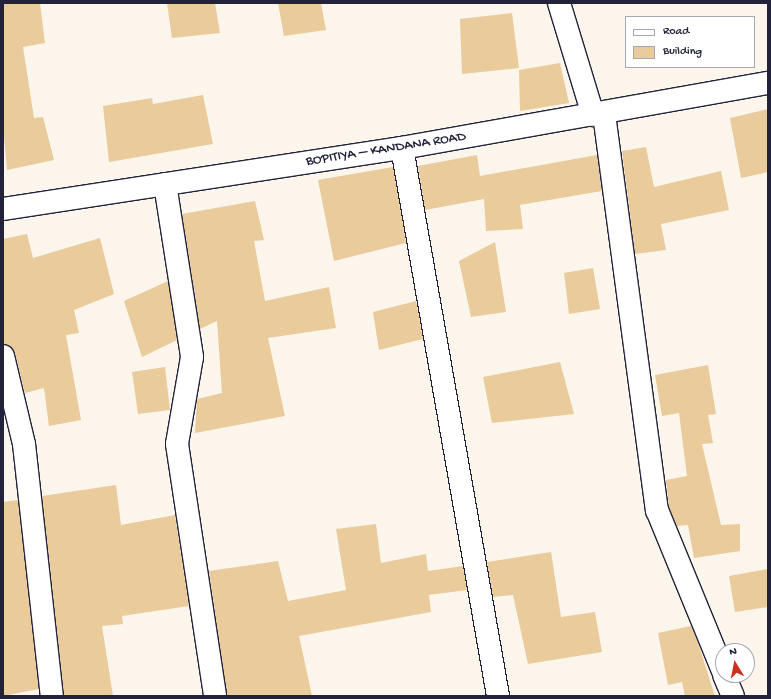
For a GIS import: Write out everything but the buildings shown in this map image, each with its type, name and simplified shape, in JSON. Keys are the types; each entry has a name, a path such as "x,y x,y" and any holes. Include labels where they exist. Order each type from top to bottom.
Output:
{"street":[{"path":"559,3 598,115 657,510 715,651"},
{"name":"BOPITIYA – KANDANA ROAD","path":"3,209 402,148 598,115 768,83"},
{"path":"402,148 498,696"},
{"path":"165,184 192,356 177,444 215,696"},
{"path":"3,356 24,444 52,696"},
{"path":"727,683 733,696"}]}
